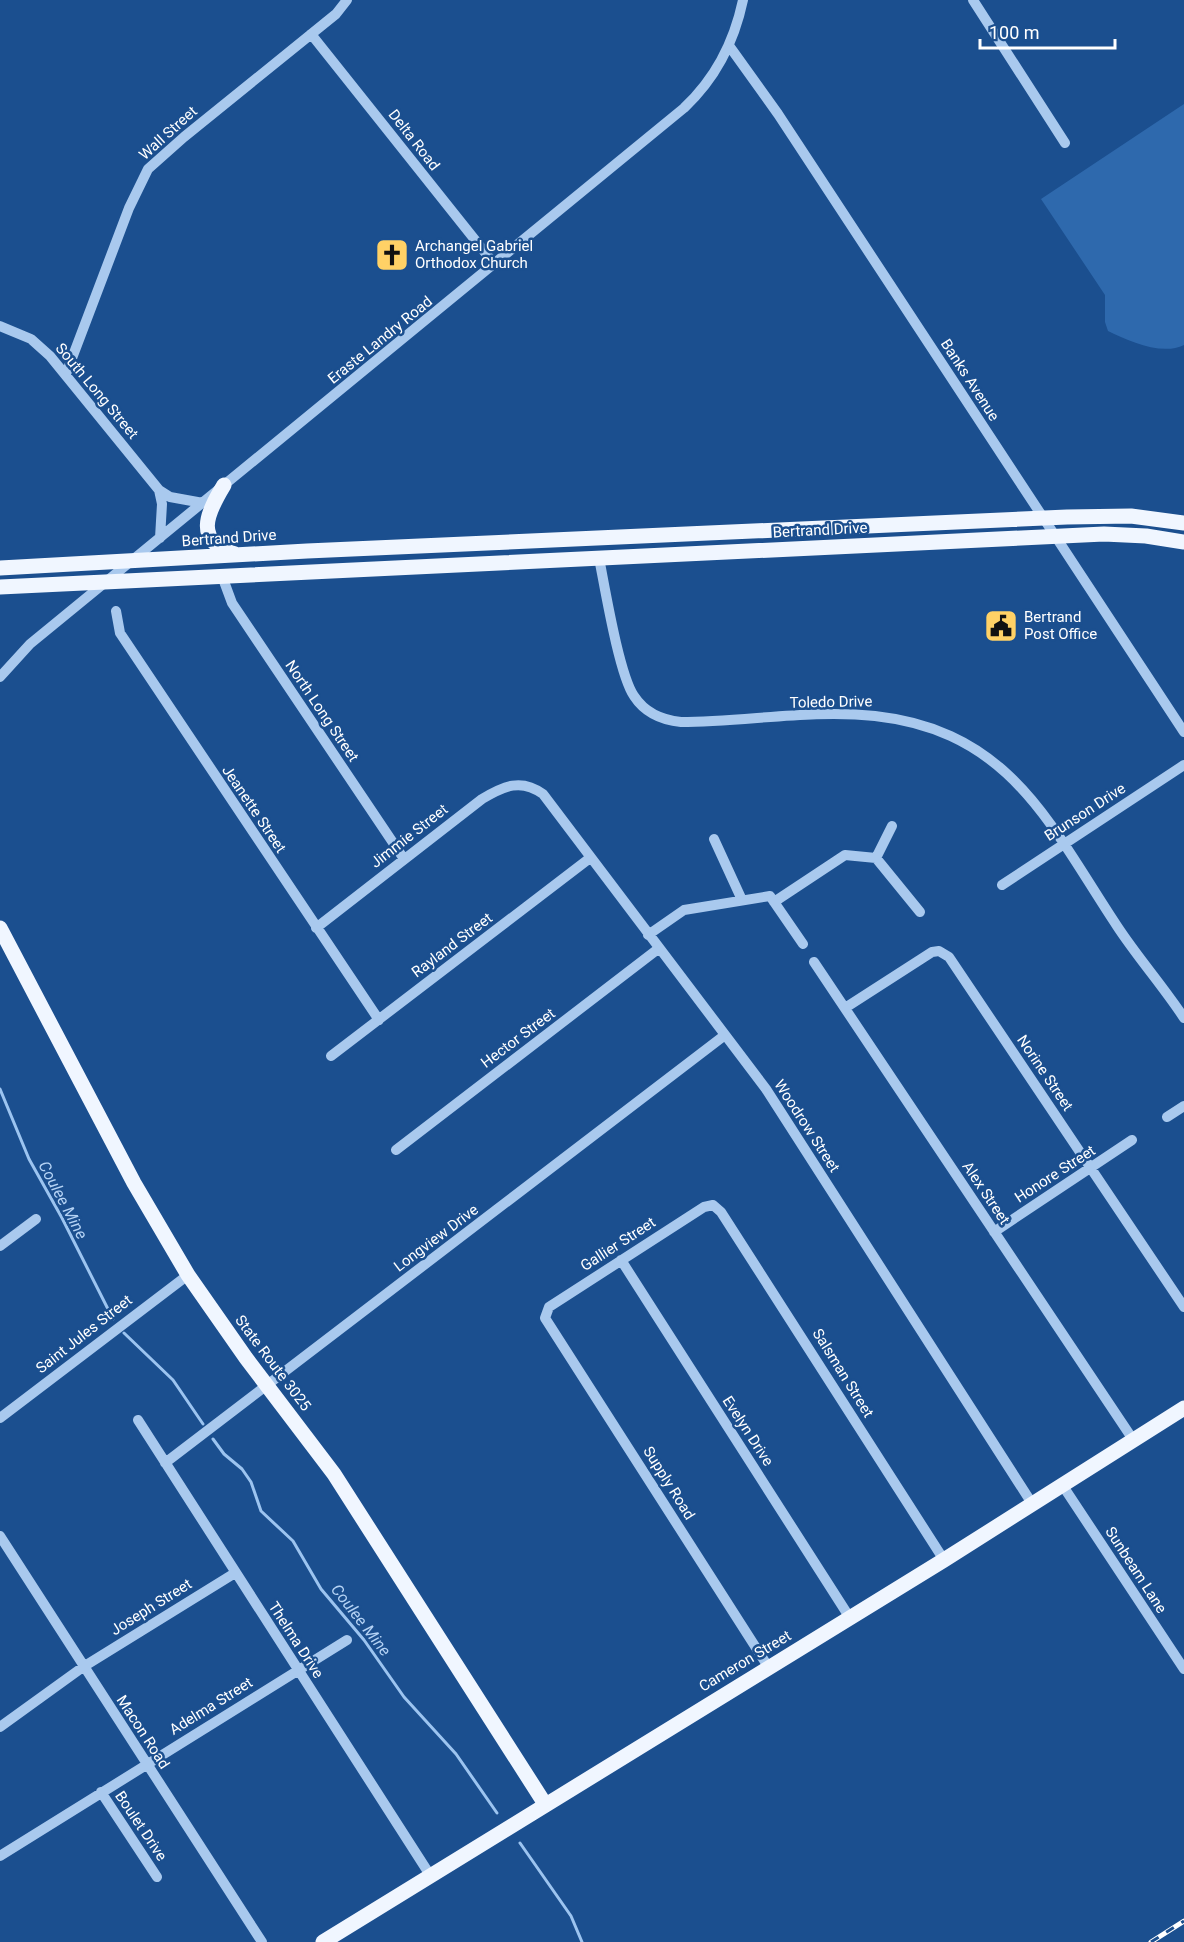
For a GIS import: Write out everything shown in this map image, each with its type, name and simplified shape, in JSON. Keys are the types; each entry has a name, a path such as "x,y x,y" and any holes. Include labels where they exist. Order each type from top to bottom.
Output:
{"main road":[{"path":"224,485 211,506 207,518 207,529 218,546 241,555"},
{"name":"Bertrand Drive","path":"0,568 1113,516 1184,523"},
{"name":"Bertrand Drive","path":"0,587 1055,537 1146,536 1184,542"},
{"name":"State Route 3025","path":"0,928 134,1183 188,1275 360,1512 545,1804"},
{"name":"Cameron Street","path":"323,1942 1033,1505 1184,1408"}],"street":[{"name":"Wall Street","path":"66,374 129,208 148,169 336,14 347,0"},
{"name":"Eraste Landry Road","path":"0,677 30,644 495,265 695,98 730,47 743,0"},
{"path":"973,0 1065,143"},
{"name":"Delta Road","path":"310,34 495,265"},
{"name":"Banks Avenue","path":"730,47 784,123 1184,732"},
{"name":"South Long Street","path":"0,326 31,339 66,374 159,490"},
{"path":"159,490 170,497 203,503"},
{"path":"159,490 162,507 160,538"},
{"path":"458,564 460,546"},
{"name":"Toledo Drive","path":"599,558 625,675 634,697 651,714 669,721 693,722 861,714 895,718 933,728 975,748 1004,770 1032,797 1119,928 1184,1018"},
{"name":"North Long Street","path":"222,576 232,603 404,859"},
{"name":"Jeanette Street","path":"116,611 120,633 379,1020"},
{"name":"Brunson Drive","path":"1002,885 1184,765"},
{"name":"Jimmie Street","path":"316,928 482,799 509,786 527,784"},
{"name":"Woodrow Street","path":"527,784 543,794 766,1089 1033,1505"},
{"path":"876,858 892,825"},
{"path":"714,839 742,900"},
{"path":"774,902 845,855 876,858 920,912"},
{"name":"Rayland Street","path":"331,1056 590,858"},
{"path":"648,935 684,910 770,896 802,944"},
{"name":"Hector Street","path":"396,1150 658,949"},
{"name":"Norine Street","path":"845,1008 932,952 943,953 949,957 1184,1307"},
{"name":"Alex Street","path":"814,962 1134,1441"},
{"name":"Longview Drive","path":"165,1463 725,1035"},
{"path":"1167,1117 1184,1106"},
{"name":"Honore Street","path":"994,1232 1132,1140"},
{"name":"Gallier Street","path":"545,1315 549,1306 704,1207 713,1205"},
{"name":"Salsman Street","path":"713,1205 721,1212 769,1284 944,1560"},
{"path":"0,1246 36,1219"},
{"name":"Evelyn Drive","path":"621,1260 850,1618"},
{"name":"Saint Jules Street","path":"0,1418 188,1275"},
{"name":"Supply Road","path":"545,1315 546,1323 769,1668"},
{"name":"Thelma Drive","path":"138,1420 430,1875"},
{"name":"Sunbeam Lane","path":"1063,1486 1184,1669"},
{"name":"Macon Road","path":"0,1537 262,1942"},
{"name":"Joseph Street","path":"0,1727 82,1667 235,1573"},
{"name":"Adelma Street","path":"0,1856 346,1640"},
{"name":"Boulet Drive","path":"100,1792 157,1877"}],"shaded area":[{"path":"1184,104 1184,345 1166,349 1135,343 1108,331 1105,322 1105,295 1041,199"}],"waterway":[{"name":"Coulee Mine","path":"0,1089 29,1159 113,1319"},
{"name":"Coulee Mine","path":"124,1333 173,1380 203,1424"},
{"name":"Coulee Mine","path":"213,1439 224,1454 242,1469 251,1482 261,1511 293,1541 321,1589 364,1640 404,1697 456,1754 497,1813"},
{"name":"Coulee Mine","path":"520,1843 571,1916 582,1942"}],"railway":[{"path":"1151,1942 1184,1921"}],"place":[{"name":"Archangel Gabriel Orthodox Church","path":"392,255"},
{"name":"Bertrand Post Office","path":"1001,626"}]}
